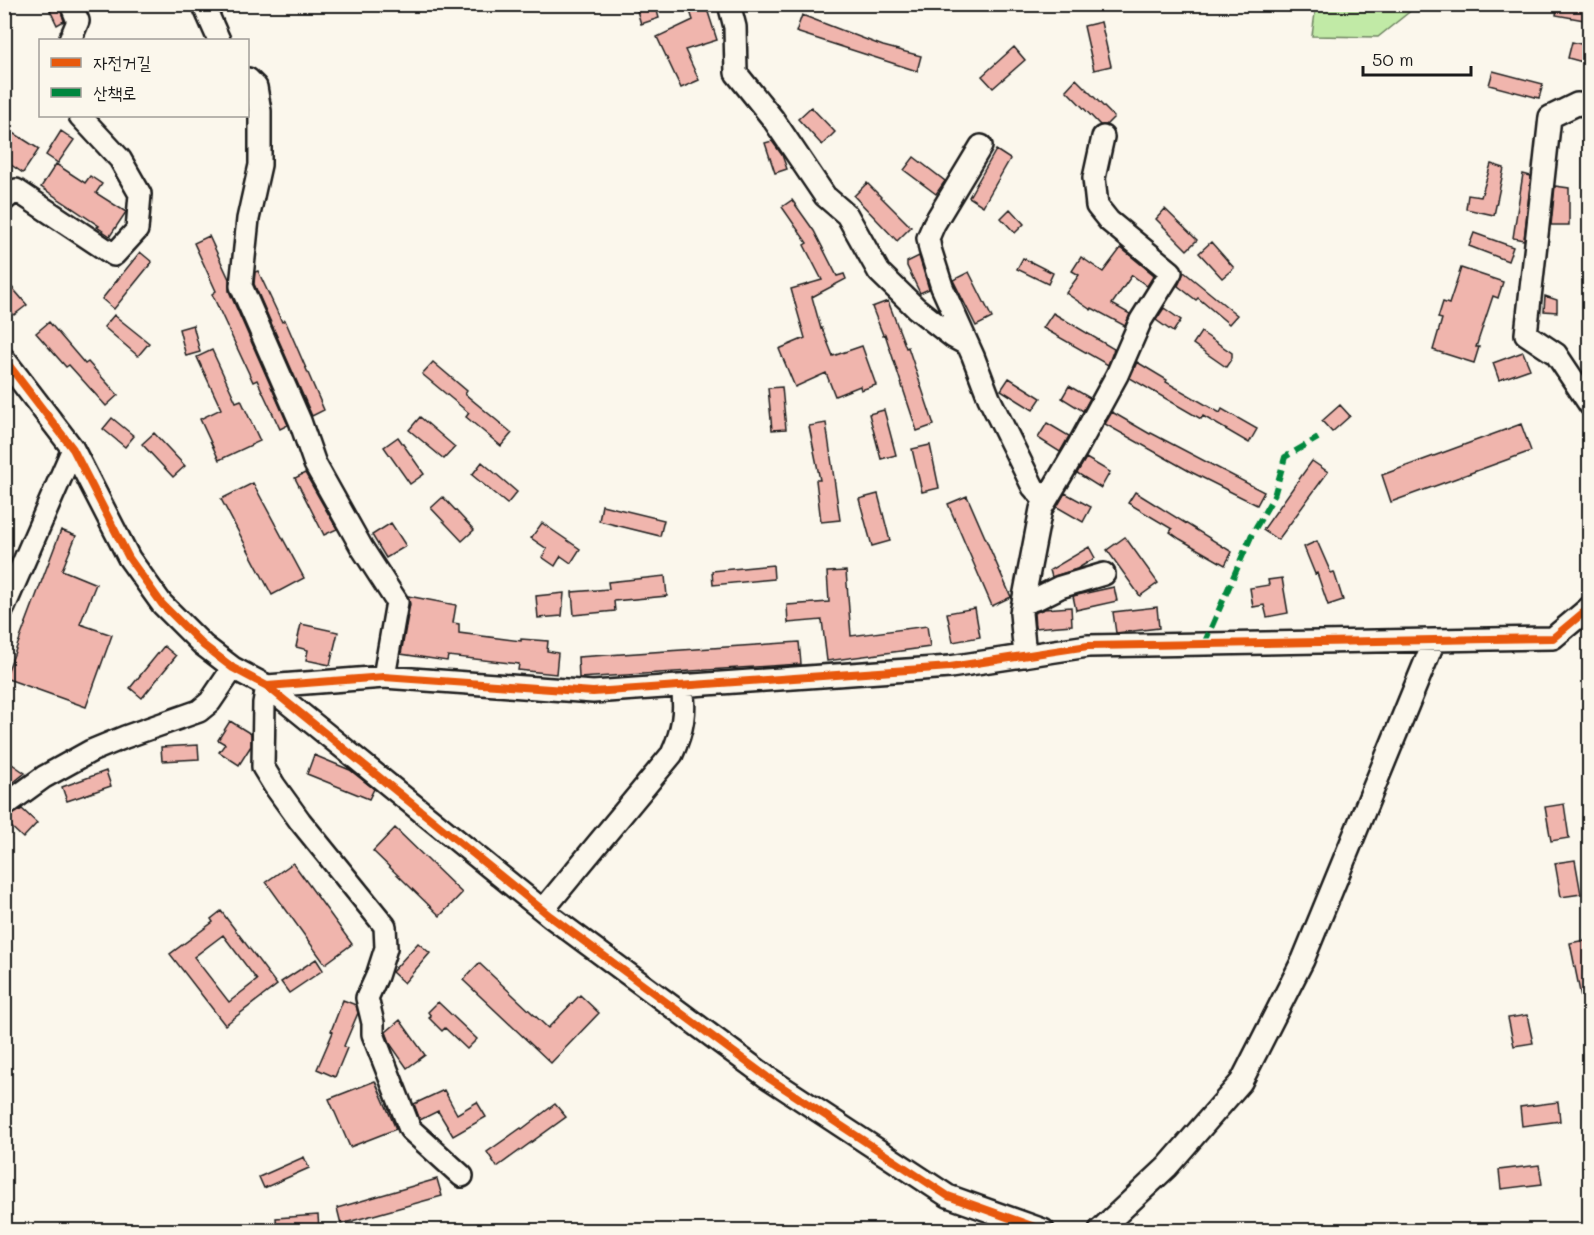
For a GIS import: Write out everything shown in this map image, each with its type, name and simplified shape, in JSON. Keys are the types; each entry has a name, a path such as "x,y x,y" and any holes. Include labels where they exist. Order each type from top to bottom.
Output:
{"street":[{"path":"70,39 78,21 71,4"},
{"path":"203,4 219,39"},
{"path":"729,4 735,27 736,73 772,119 825,196 847,215 879,272 916,308 953,337 968,345"},
{"path":"249,80 256,87 260,111 260,165 248,219 241,286 300,421 315,464 362,548 397,602 384,677"},
{"path":"1590,105 1577,104 1550,117 1526,334 1556,354 1590,405"},
{"path":"4,200 16,190 114,255 137,230 140,194 120,159 81,117"},
{"path":"1025,656 1021,613 1041,509 1112,384 1141,320 1171,272 1109,221 1097,206 1094,178 1103,137"},
{"path":"981,146 928,238 942,287 999,418 1033,487 1045,501"},
{"path":"4,358 73,449 129,558 162,604 203,645 233,668 267,686 543,910 767,1077 948,1196 1043,1230"},
{"path":"4,607 73,449"},
{"path":"1023,603 1060,587 1104,574"},
{"path":"267,686 384,677 593,692 950,667 1088,646 1553,638 1590,607"},
{"path":"1100,1230 1167,1167 1240,1082 1303,960 1434,641"},
{"path":"4,806 33,784 79,757 125,737 199,711 210,702 233,668"},
{"path":"267,686 264,703 263,767 300,821 385,926 387,939 383,961 367,998 376,1044 410,1129 462,1176"},
{"path":"543,910 672,754 685,718 682,686"}],"green space":[{"path":"1316,4 1418,5 1378,37 1312,36"}],"building":[{"path":"47,4 59,4 64,21 57,25"},
{"path":"635,4 655,4 659,18 641,24"},
{"path":"1558,4 1590,4 1590,21 1556,15"},
{"path":"706,6 717,40 685,50 699,80 681,88 657,37 693,20 690,11"},
{"path":"802,15 883,46 921,56 917,71 796,32"},
{"path":"1101,22 1111,66 1094,70 1084,26"},
{"path":"1572,42 1590,46 1590,64 1568,58"},
{"path":"1014,47 1025,60 993,88 982,76"},
{"path":"1493,71 1543,84 1539,98 1489,85"},
{"path":"1076,79 1114,117 1106,125 1100,125 1066,90"},
{"path":"811,107 835,132 822,145 798,119"},
{"path":"4,127 39,149 23,173 4,160"},
{"path":"61,131 74,140 58,163 46,155"},
{"path":"772,141 782,155 787,169 775,173 765,143"},
{"path":"996,150 1010,159 983,206 969,197"},
{"path":"914,157 945,181 936,194 904,170"},
{"path":"56,164 85,183 90,176 102,184 96,193 126,212 110,236 41,187"},
{"path":"1491,164 1504,168 1494,215 1466,209 1468,195 1481,197"},
{"path":"1523,174 1531,176 1524,240 1513,238"},
{"path":"867,183 911,227 897,241 854,196"},
{"path":"1555,186 1569,188 1569,225 1551,225"},
{"path":"792,200 814,231 837,276 844,274 846,279 812,297 821,329 833,356 862,346 876,385 861,390 860,386 835,396 826,373 795,387 779,349 805,338 791,289 822,280 804,245 807,243 782,207"},
{"path":"1010,209 1024,224 1015,233 1001,218"},
{"path":"1165,209 1197,240 1187,250 1156,219"},
{"path":"1474,233 1513,247 1508,261 1469,246"},
{"path":"209,236 229,279 229,291 288,425 280,429 257,380 253,382 212,294 216,291 194,243"},
{"path":"1211,242 1234,268 1222,278 1199,253"},
{"path":"1121,248 1154,275 1147,286 1132,275 1112,304 1130,314 1125,326 1092,308 1091,310 1066,293 1079,275 1072,271 1081,257 1103,272"},
{"path":"140,252 152,262 114,309 102,299"},
{"path":"919,256 929,289 920,293 907,266 907,262"},
{"path":"1023,258 1053,273 1048,284 1017,269"},
{"path":"1461,268 1503,282 1498,298 1493,296 1476,347 1479,347 1474,363 1433,350 1442,319 1438,318 1443,302 1449,304"},
{"path":"258,271 282,322 285,320 324,410 312,416 254,284 255,272"},
{"path":"969,272 992,318 976,326 953,280"},
{"path":"1184,272 1237,315 1229,324 1198,298 1196,300 1178,286"},
{"path":"4,278 27,305 14,315 4,304"},
{"path":"1545,296 1557,300 1557,312 1544,311"},
{"path":"888,301 906,348 908,347 934,425 917,431 885,334 883,335 872,307"},
{"path":"1164,308 1181,320 1173,332 1156,320"},
{"path":"1053,313 1114,349 1108,365 1043,328"},
{"path":"114,315 149,343 138,356 104,327"},
{"path":"49,322 85,364 88,362 118,395 106,406 69,365 66,367 36,333"},
{"path":"193,325 200,352 186,356 179,329"},
{"path":"1201,332 1232,353 1232,358 1226,367 1193,344"},
{"path":"212,350 236,402 241,400 260,441 219,460 200,419 221,409 197,357"},
{"path":"1523,352 1530,369 1499,380 1493,363"},
{"path":"433,362 467,391 465,394 512,433 501,446 466,417 469,413 422,374"},
{"path":"1137,362 1167,380 1166,382 1220,413 1222,409 1257,429 1249,443 1203,416 1201,419 1130,378"},
{"path":"1009,378 1041,398 1033,410 1001,390"},
{"path":"1069,386 1090,398 1083,411 1062,398"},
{"path":"782,387 786,429 772,430 768,388"},
{"path":"1340,405 1350,416 1332,432 1322,421"},
{"path":"884,410 896,455 881,459 869,414"},
{"path":"1112,412 1264,492 1257,505 1189,471 1105,424"},
{"path":"420,417 455,447 444,459 409,430"},
{"path":"112,418 134,436 125,447 103,429"},
{"path":"826,423 840,520 821,522 816,480 820,480 809,426"},
{"path":"1047,423 1069,436 1060,452 1038,438"},
{"path":"1521,424 1531,451 1391,502 1382,475"},
{"path":"154,433 185,466 173,477 142,444"},
{"path":"398,437 424,474 410,484 384,447"},
{"path":"930,445 939,488 922,492 912,449"},
{"path":"1086,458 1110,472 1101,488 1077,473"},
{"path":"1312,461 1328,472 1278,540 1263,530"},
{"path":"482,462 517,492 507,504 472,475"},
{"path":"305,473 337,529 324,535 295,478"},
{"path":"253,483 304,578 272,595 221,499"},
{"path":"1135,492 1232,552 1225,565 1180,539 1170,532 1172,529 1128,503"},
{"path":"1065,493 1091,507 1083,522 1057,507"},
{"path":"878,494 890,541 872,546 859,499"},
{"path":"967,496 1011,597 992,606 948,504"},
{"path":"443,497 474,530 462,541 431,508"},
{"path":"602,505 664,520 660,536 599,521"},
{"path":"391,523 406,546 386,558 372,535"},
{"path":"542,523 580,549 571,563 561,556 555,566 542,557 547,549 531,538"},
{"path":"61,530 76,536 62,570 96,584 80,624 112,635 86,707 5,678"},
{"path":"1125,537 1158,583 1140,596 1107,550"},
{"path":"1317,541 1331,573 1334,572 1343,600 1328,605 1317,573 1315,574 1304,547"},
{"path":"1089,547 1095,558 1077,569 1052,577 1050,570"},
{"path":"773,565 774,579 713,585 712,571"},
{"path":"846,571 851,636 927,626 930,647 827,661 822,620 788,623 787,605 829,602 827,572"},
{"path":"665,576 667,596 614,601 615,611 574,615 572,592 609,589 608,582"},
{"path":"1282,578 1288,613 1267,617 1264,605 1253,607 1250,588 1269,585 1268,580"},
{"path":"1114,587 1117,601 1076,610 1073,596"},
{"path":"564,593 562,616 538,618 536,596"},
{"path":"408,596 456,605 453,623 459,624 459,633 521,641 521,639 548,641 547,651 558,653 556,674 518,670 519,664 448,656 447,661 401,654 410,604"},
{"path":"1071,607 1072,625 1035,628 1034,613 1044,609"},
{"path":"1157,607 1159,628 1116,633 1113,612"},
{"path":"975,608 980,637 953,642 947,613"},
{"path":"301,624 338,632 330,665 306,660 308,650 296,647"},
{"path":"799,642 801,664 579,678 578,657"},
{"path":"164,646 176,656 142,698 130,688"},
{"path":"230,721 251,734 251,746 239,765 219,752 225,744 218,740"},
{"path":"198,745 199,759 162,761 161,747"},
{"path":"314,755 350,770 374,789 369,799 307,774"},
{"path":"9,762 25,773 4,790 4,768"},
{"path":"106,771 111,786 67,801 62,787"},
{"path":"1564,804 1569,838 1551,841 1545,807"},
{"path":"22,809 37,823 23,838 4,820"},
{"path":"395,828 462,893 440,916 373,851"},
{"path":"1575,860 1581,894 1561,897 1555,863"},
{"path":"293,863 352,944 325,964 266,882"},
{"path":"221,911 277,985 225,1025 170,954 213,922 211,919","holes":["223,935 257,980 229,1002 194,957"]},
{"path":"1590,939 1590,1007 1583,1007 1570,943"},
{"path":"418,943 430,953 404,983 392,972"},
{"path":"316,959 323,970 289,993 281,982"},
{"path":"479,963 548,1028 580,995 599,1013 551,1063 463,980"},
{"path":"343,1000 356,1005 358,1013 344,1046 347,1048 335,1077 317,1069 333,1032 331,1031"},
{"path":"438,1002 477,1039 467,1049 445,1028 442,1031 429,1018 431,1016 428,1012"},
{"path":"1527,1015 1533,1043 1514,1046 1508,1018"},
{"path":"400,1020 425,1055 407,1068 391,1045 386,1032"},
{"path":"375,1081 396,1129 350,1147 329,1099"},
{"path":"444,1090 457,1114 477,1102 486,1117 453,1136 438,1111 420,1120 414,1104"},
{"path":"1558,1102 1560,1121 1522,1126 1520,1107"},
{"path":"555,1104 566,1117 497,1167 487,1152"},
{"path":"304,1157 309,1168 264,1188 259,1177"},
{"path":"1539,1165 1542,1184 1501,1189 1499,1170"},
{"path":"437,1179 442,1196 341,1224 337,1208"},
{"path":"318,1215 319,1230 277,1230 276,1218"}],"marked path":[{"path":"1204,644 1253,532 1274,496 1285,457 1318,438"}],"cycle path":[{"path":"4,359 73,449 129,558 162,604 203,645 233,668 267,686 550,916 767,1077 948,1196 1043,1230"},
{"path":"267,686 384,677 593,692 950,667 1088,646 1553,638 1590,607"}]}
